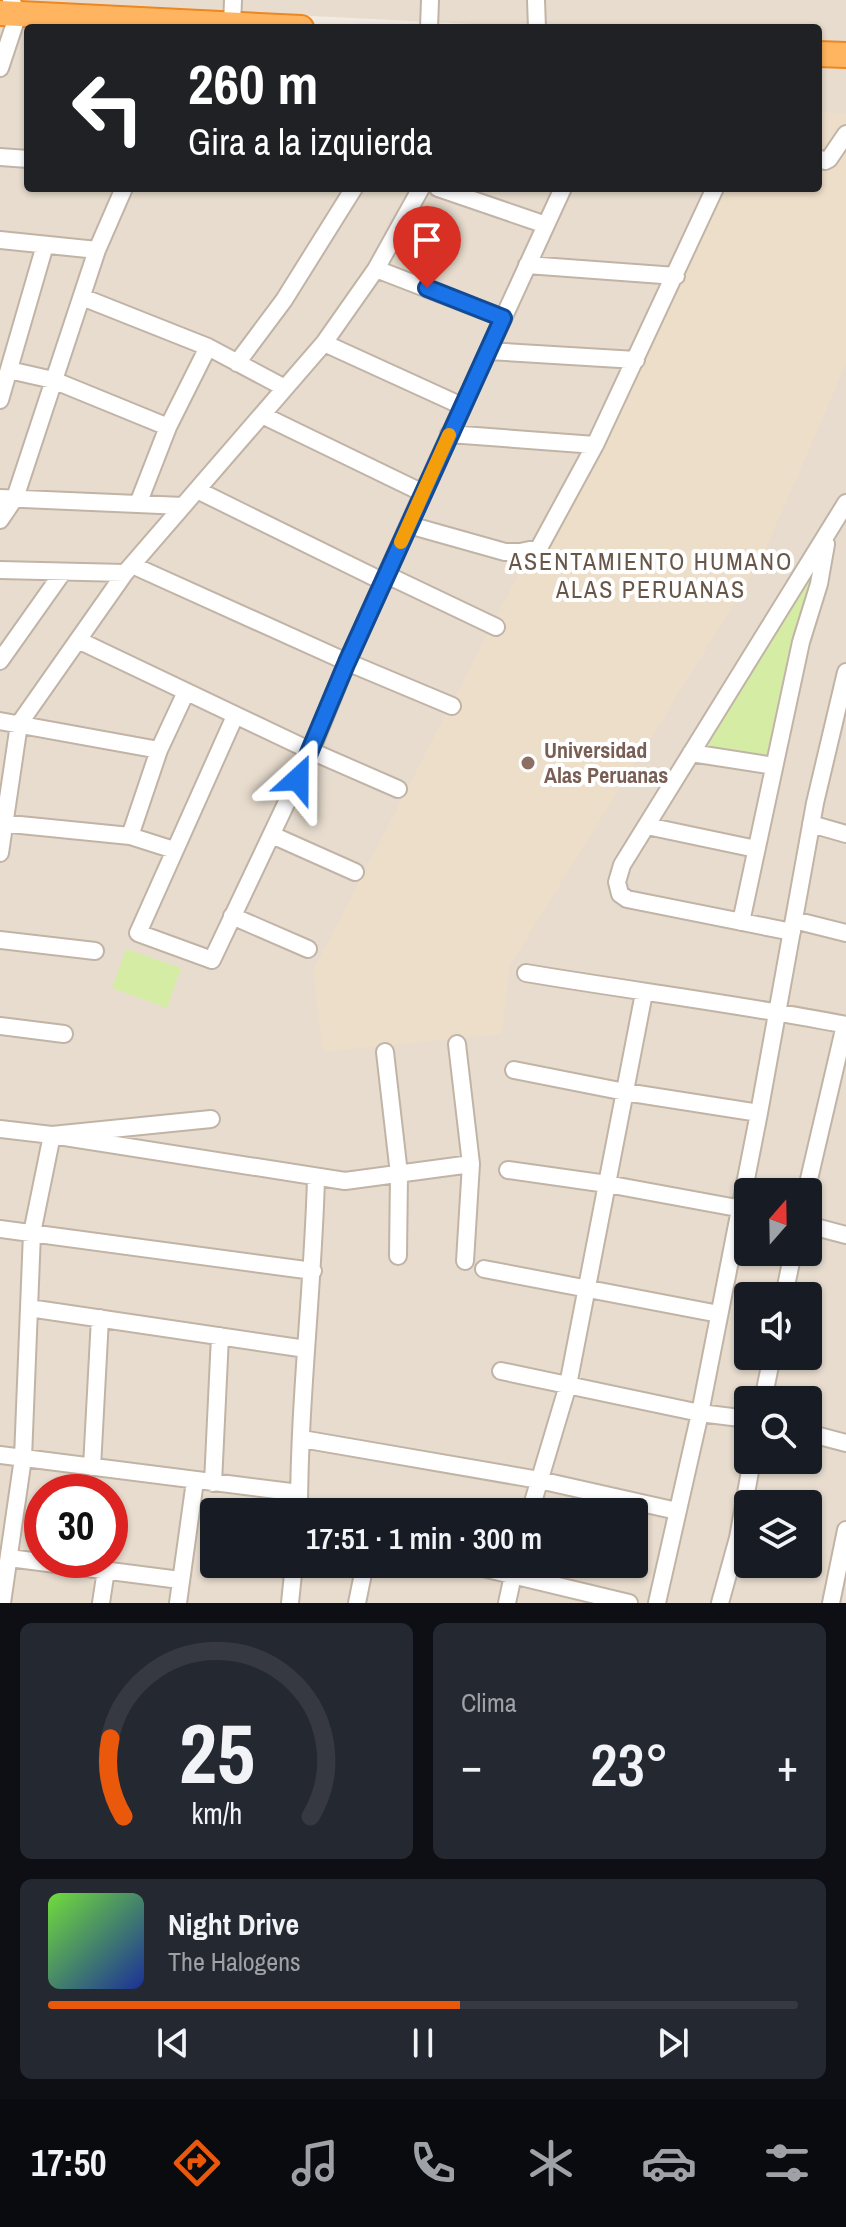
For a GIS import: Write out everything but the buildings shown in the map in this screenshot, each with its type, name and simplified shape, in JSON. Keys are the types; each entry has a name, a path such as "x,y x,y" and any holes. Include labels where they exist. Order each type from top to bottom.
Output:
{"highway":[{"path":"20,8 183,24"},
{"path":"822,54 846,55"}],"street":[{"path":"232,24 233,0"},
{"path":"429,24 430,0"},
{"path":"536,0 537,24"},
{"path":"0,68 20,8"},
{"path":"822,160 829,159 846,134"},
{"path":"0,157 24,159"},
{"path":"0,520 53,380 97,250 122,192"},
{"path":"237,363 284,300 352,192"},
{"path":"0,853 19,724 129,569 324,343 376,269 419,192"},
{"path":"450,192 546,225"},
{"path":"235,716 138,933 212,960 311,751 347,662 449,434 561,192"},
{"path":"409,525 505,552 539,548 595,445 713,192"},
{"path":"0,240 97,250"},
{"path":"0,400 45,245"},
{"path":"527,265 676,276"},
{"path":"376,269 503,318"},
{"path":"82,297 208,347 285,388"},
{"path":"324,343 462,406"},
{"path":"138,504 168,427 208,347"},
{"path":"488,351 636,360"},
{"path":"9,370 53,380 168,427"},
{"path":"262,415 423,493"},
{"path":"449,434 595,445"},
{"path":"197,490 496,627"},
{"path":"7,498 183,506"},
{"path":"846,503 622,865 617,882 620,894 638,902 741,922 846,933"},
{"path":"741,922 801,642 819,584 827,534"},
{"path":"0,570 63,572 129,569 452,706"},
{"path":"0,661 63,572"},
{"path":"78,640 235,716 398,789"},
{"path":"749,1178 811,824 839,732 846,672"},
{"path":"130,836 159,750 186,692"},
{"path":"0,721 159,750"},
{"path":"691,753 774,766"},
{"path":"2,823 130,836 174,850"},
{"path":"811,824 846,834"},
{"path":"647,826 756,849"},
{"path":"272,835 355,872"},
{"path":"232,916 308,949"},
{"path":"0,940 95,951"},
{"path":"526,973 778,1011 846,1025 809,1178"},
{"path":"534,1498 568,1385 644,993"},
{"path":"0,1026 64,1034"},
{"path":"457,1044 471,1164 465,1261"},
{"path":"385,1052 399,1174 398,1256"},
{"path":"514,1070 625,1092 759,1113"},
{"path":"52,1135 211,1119"},
{"path":"0,1129 345,1181 471,1164"},
{"path":"2,1603 23,1458 32,1233 52,1135"},
{"path":"508,1170 734,1207"},
{"path":"299,1498 316,1178"},
{"path":"0,1229 313,1271"},
{"path":"822,1229 846,1235"},
{"path":"657,1603 734,1251"},
{"path":"484,1269 719,1314"},
{"path":"29,1308 306,1349"},
{"path":"92,1467 100,1318"},
{"path":"213,1483 220,1336"},
{"path":"501,1371 700,1413 734,1417"},
{"path":"822,1437 846,1443"},
{"path":"302,1439 539,1480 677,1511"},
{"path":"0,1455 299,1493"},
{"path":"720,1603 738,1538 749,1474"},
{"path":"178,1603 195,1481"},
{"path":"831,1603 846,1530"},
{"path":"9,1558 24,1560"},
{"path":"128,1573 180,1580"},
{"path":"101,1603 105,1578"},
{"path":"290,1603 293,1578"},
{"path":"357,1603 362,1578"},
{"path":"507,1603 512,1578"},
{"path":"544,1578 629,1603"}],"shaded area":[{"path":"0,0 846,0 846,42 822,41 822,24 472,24"},
{"path":"0,27 24,28 24,192 822,192 822,67 846,68 846,1603 0,1603"},
{"name":"Universidad Alas Peruanas","path":"822,112 846,113 846,364 760,562 510,965 502,1034 323,1052 313,971 716,192 822,192"}],"green space":[{"path":"813,570 817,571 796,624 770,761 701,750"},
{"path":"126,949 181,968 167,1008 112,988"}],"slow traffic":[{"path":"401,542 449,435"}],"place":[{"name":"Universidad Alas Peruanas","path":"528,763"}],"district":[{"name":"ASENTAMIENTO HUMANO ALAS PERUANAS","path":"651,575"}],"route":[{"path":"298,779 347,662 503,318 427,288"}]}
